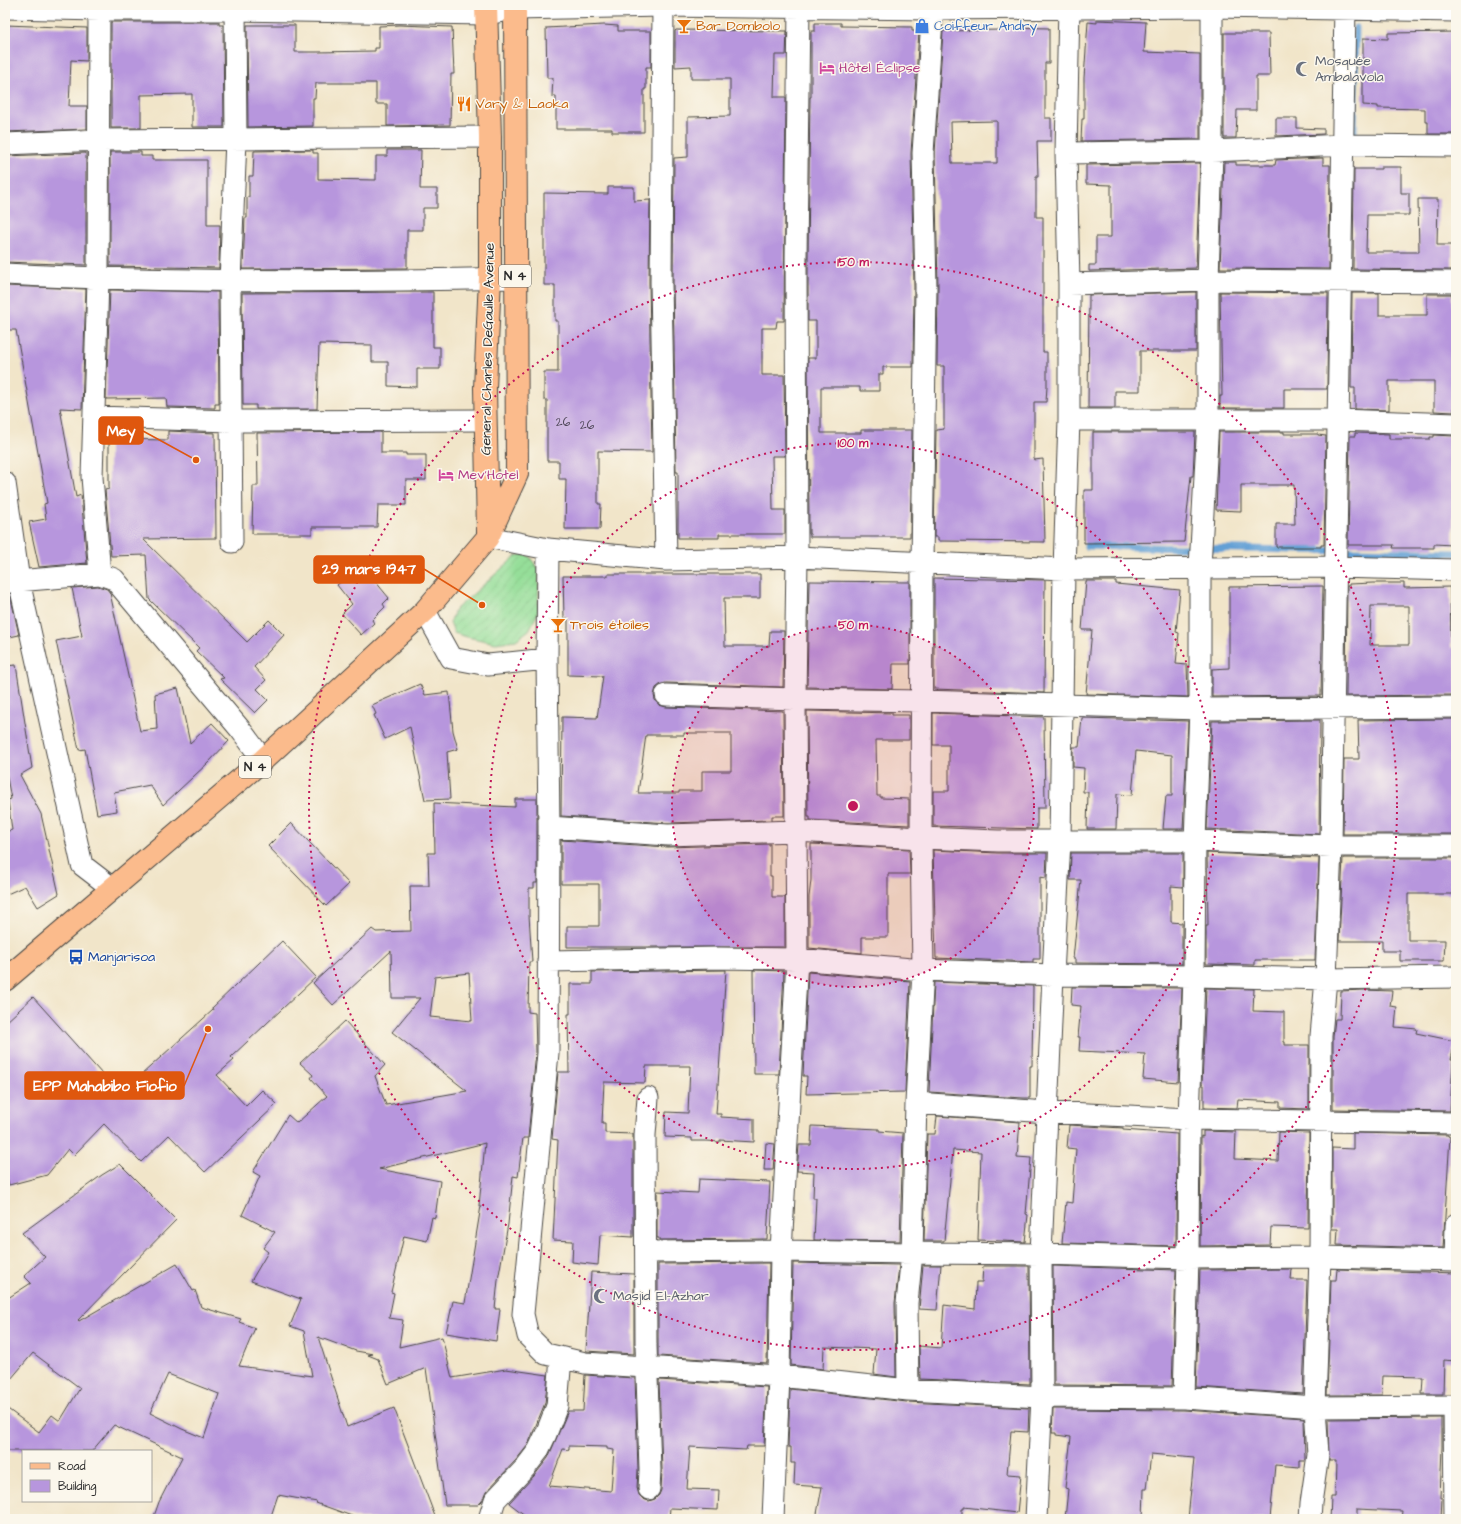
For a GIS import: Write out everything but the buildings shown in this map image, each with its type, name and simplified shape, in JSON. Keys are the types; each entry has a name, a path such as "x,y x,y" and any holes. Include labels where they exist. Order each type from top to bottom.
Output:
{"main road":[{"name":"General Charles DeGaulle Avenue","path":"488,537 517,474 515,7"},
{"name":"General Charles DeGaulle Avenue","path":"486,10 490,137 490,278 485,388 488,537"},
{"name":"N 4","path":"5,980 263,760 425,611 488,537"}],"street":[{"path":"663,5 661,282 666,560"},
{"path":"5,8 235,7 486,10 515,7 663,5 933,7 1212,6 1345,7 1456,11"},
{"path":"773,1519 779,1376 781,1250 797,959 795,700 797,557 796,258 799,6"},
{"path":"1036,1519 1042,1398 1041,1254 1060,841 1063,704 1064,569 1069,420 1069,284 1066,153 1069,6"},
{"path":"1184,1398 1188,1258 1189,1119 1194,976 1195,841 1200,709 1200,567 1208,421 1208,280 1212,151 1212,6"},
{"path":"232,542 230,281 236,140 235,7"},
{"path":"908,1390 906,1303 912,1253 916,1104 923,970 921,701 926,287 923,153 933,7"},
{"path":"1310,1519 1318,1455 1315,1407 1320,1257 1321,1036 1326,979 1331,846 1345,7"},
{"path":"100,8 98,279 92,477 100,574"},
{"path":"5,144 100,140 490,137"},
{"path":"1066,153 1212,151 1343,145 1456,146"},
{"path":"5,274 98,279 230,281 515,278"},
{"path":"1069,284 1208,280 1456,282"},
{"path":"95,417 232,421 485,420"},
{"path":"1069,420 1339,420 1456,424"},
{"path":"5,483 12,582 82,865 112,888"},
{"path":"488,537 548,549 666,560 797,557 1064,569 1336,567 1456,570"},
{"path":"548,549 548,1053 523,1314 528,1336 546,1354 584,1363 779,1376 908,1390 1042,1398 1184,1398 1315,1407 1455,1406 1454,1519"},
{"path":"12,582 100,574 114,579 240,729 263,760"},
{"path":"425,611 451,658 488,665 547,660"},
{"path":"666,695 795,700 1063,704 1200,709 1456,707"},
{"path":"549,827 668,835 795,831 998,841 1195,841 1331,846 1456,846"},
{"path":"548,961 719,958 797,959 923,970 1053,975 1326,979 1456,977"},
{"path":"648,1098 645,1135 646,1345 650,1470 649,1489"},
{"path":"916,1104 1189,1119 1456,1123"},
{"path":"646,1252 781,1250 1188,1258 1320,1257 1455,1260 1456,1225"},
{"path":"489,1519 495,1500 525,1468 538,1451 546,1434 557,1406 561,1358"}],"green space":[{"path":"523,554 529,556 539,570 538,613 529,630 516,640 496,643 454,633 450,623 455,610 516,556"}],"waterway":[{"path":"1354,135 1356,28"},
{"path":"1087,546 1456,553"}],"place":[{"name":"Bar Dombolo","path":"684,26"},
{"name":"Coiffeur Andry","path":"922,26"},
{"name":"Hôtel Éclipse","path":"827,68"},
{"name":"Mosquée Ambalavola","path":"1303,69"},
{"name":"Vary & Laoka","path":"464,104"},
{"name":"Mey","path":"196,460"},
{"name":"Mev'Hotel","path":"446,475"},
{"name":"29 mars 1947","path":"482,605"},
{"name":"Trois étoiles","path":"558,625"},
{"name":"Manjarisoa","path":"76,957"},
{"name":"EPP Mahabibo Fiofio","path":"208,1029"},
{"name":"Masjid El-Azhar","path":"601,1296"}]}
